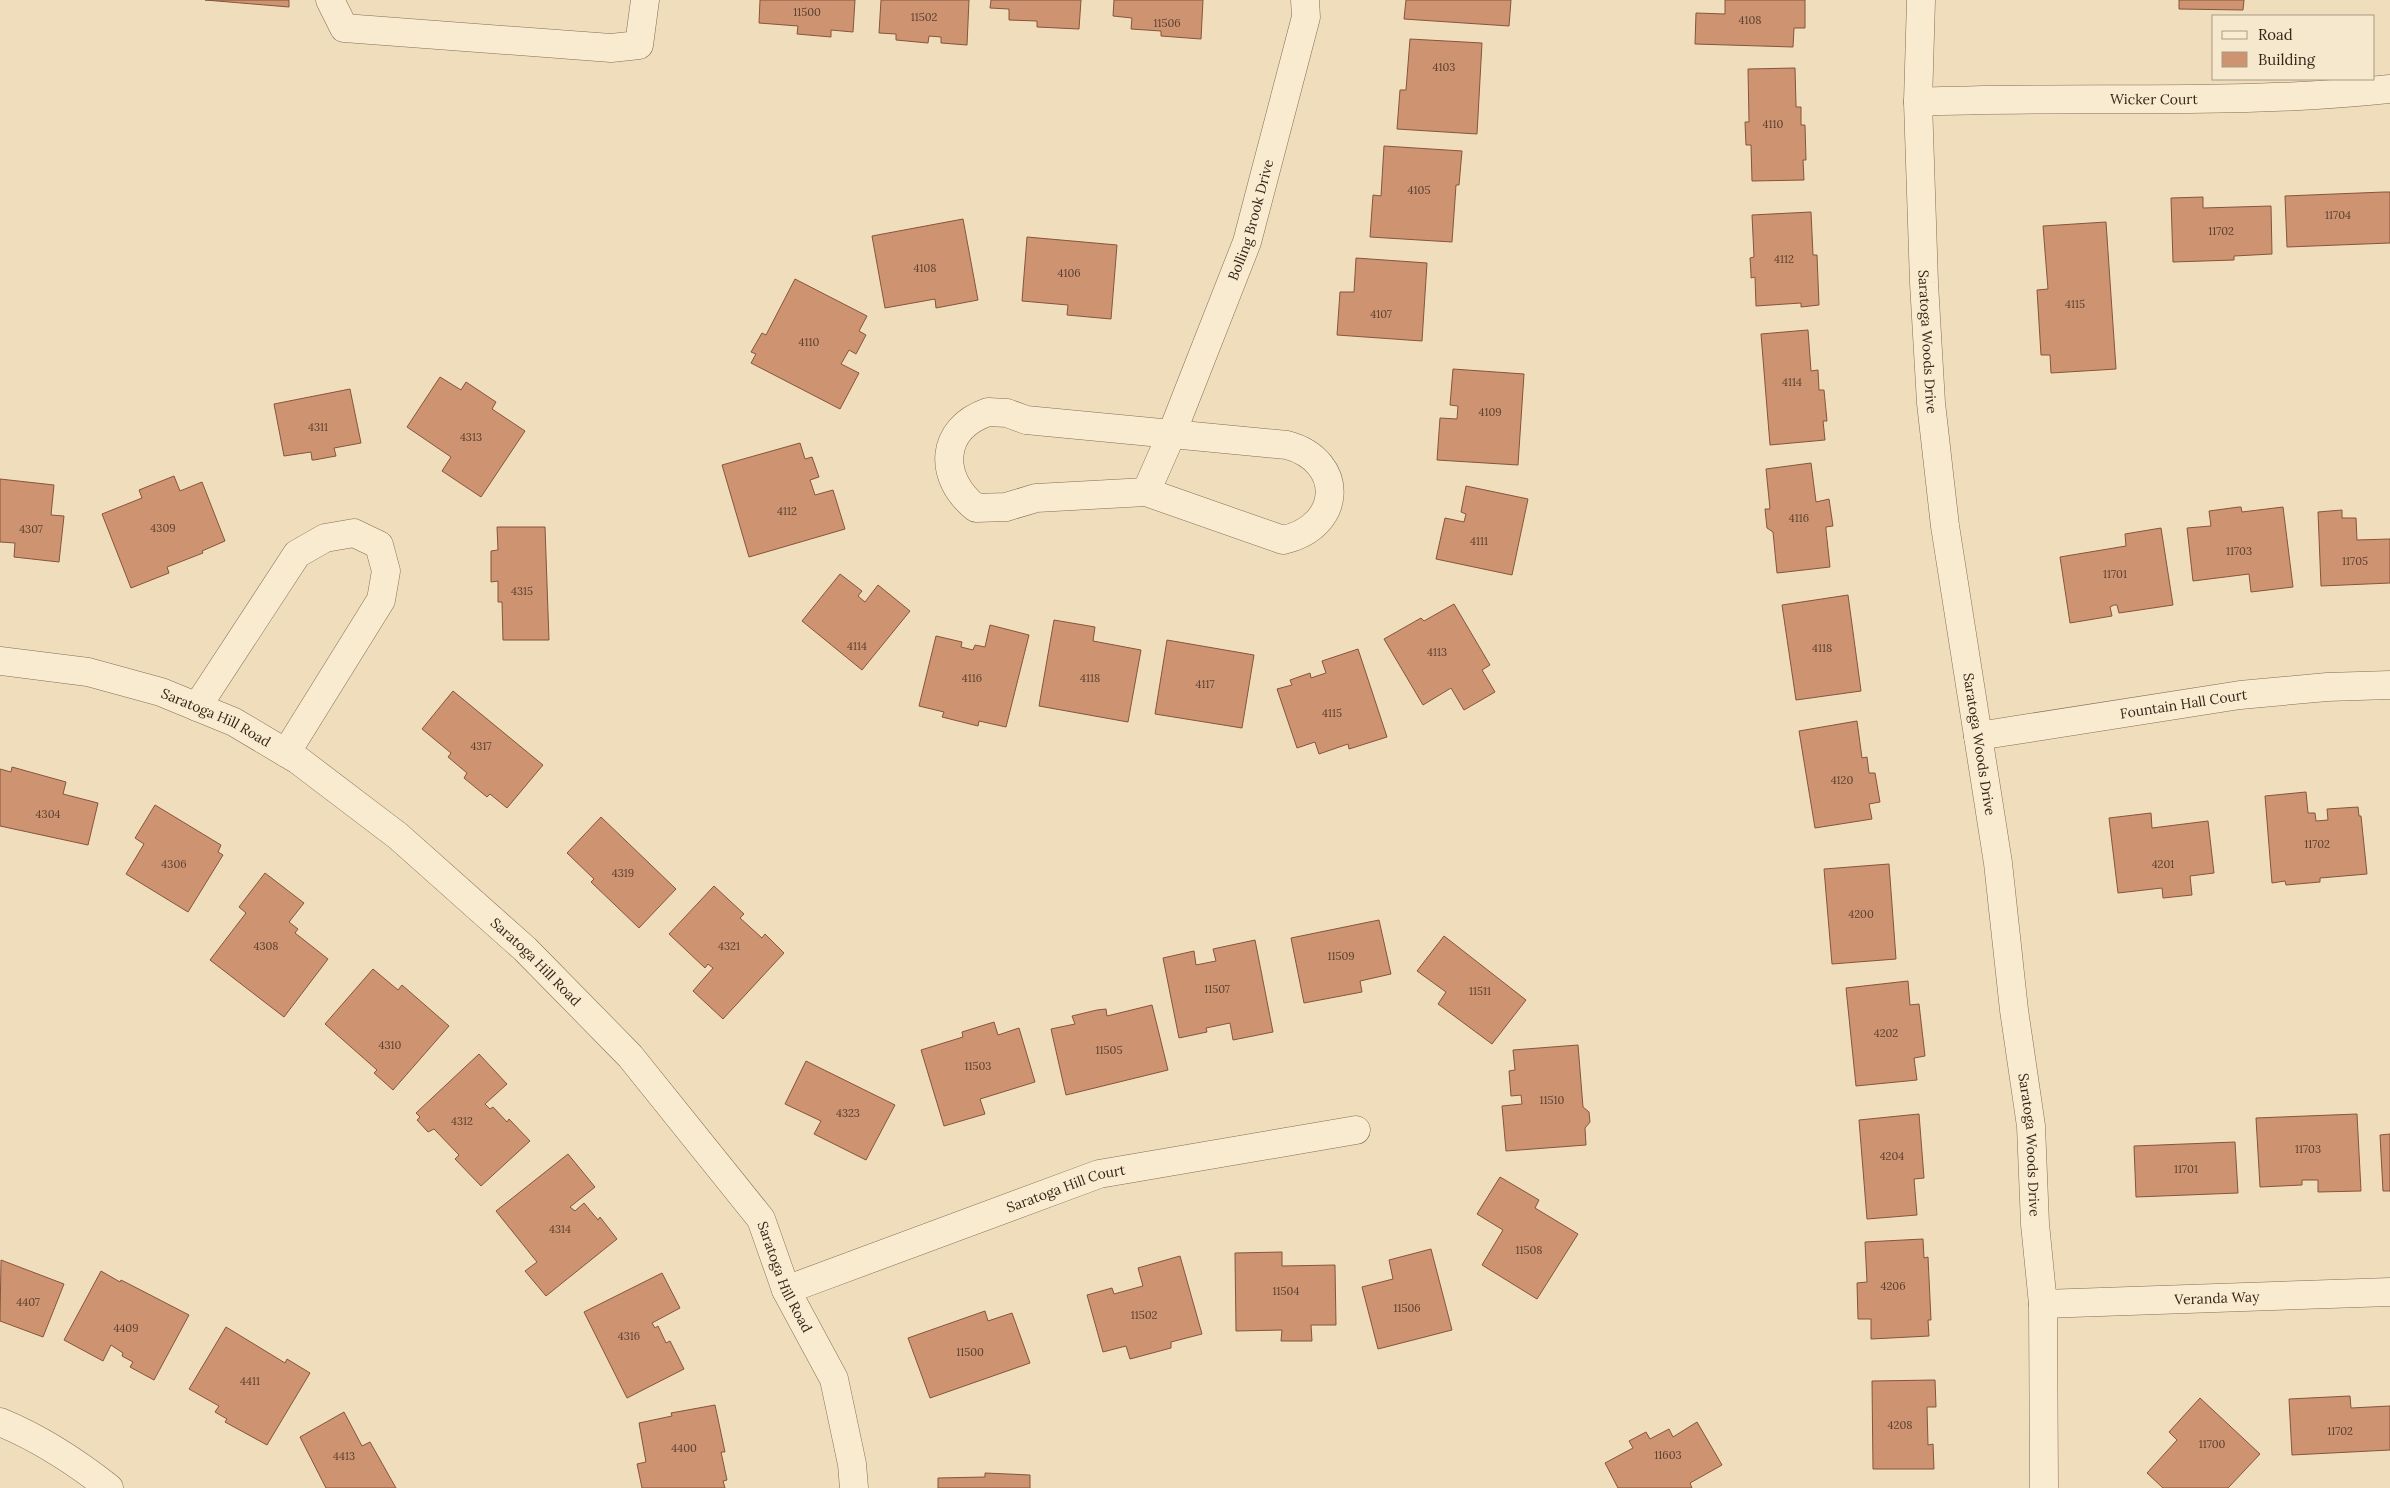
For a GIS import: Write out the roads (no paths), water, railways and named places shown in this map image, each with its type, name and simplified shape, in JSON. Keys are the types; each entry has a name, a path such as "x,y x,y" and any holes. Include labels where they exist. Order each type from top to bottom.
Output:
{"street":[{"path":"330,0 344,28 611,48 639,44 645,0"},
{"name":"Bolling Brook Drive","path":"1146,492 1172,432 1247,242 1306,17 1305,0"},
{"name":"Saratoga Woods Drive","path":"1921,0 1918,102 1924,283 1931,403 1945,526 1998,863 2014,1010 2031,1126 2035,1224 2043,1304 2044,1488"},
{"name":"Wicker Court","path":"1918,102 1986,99 2219,100 2321,96 2390,89"},
{"path":"988,412 1007,413 1026,420 1172,432 1286,445 1302,449 1315,458 1325,471 1329,486 1329,502 1323,517 1312,529 1298,536 1283,540 1146,492 1036,498 1006,507 976,508 962,497 953,482 949,464 951,446 960,430 973,418 988,412"},
{"path":"197,707 297,554 325,538 354,533 379,545 386,571 381,600 286,753"},
{"name":"Saratoga Hill Road","path":"0,662 88,672 160,692 234,722 286,753 398,836 525,949 630,1056 761,1219 786,1290 834,1379 852,1464 854,1488"},
{"name":"Fountain Hall Court","path":"1978,736 2240,695 2327,687 2390,684"},
{"name":"Saratoga Hill Court","path":"786,1290 1100,1174 1356,1130"},
{"name":"Veranda Way","path":"2043,1304 2390,1292"},
{"path":"0,1422 20,1430 84,1468 109,1488"}]}
